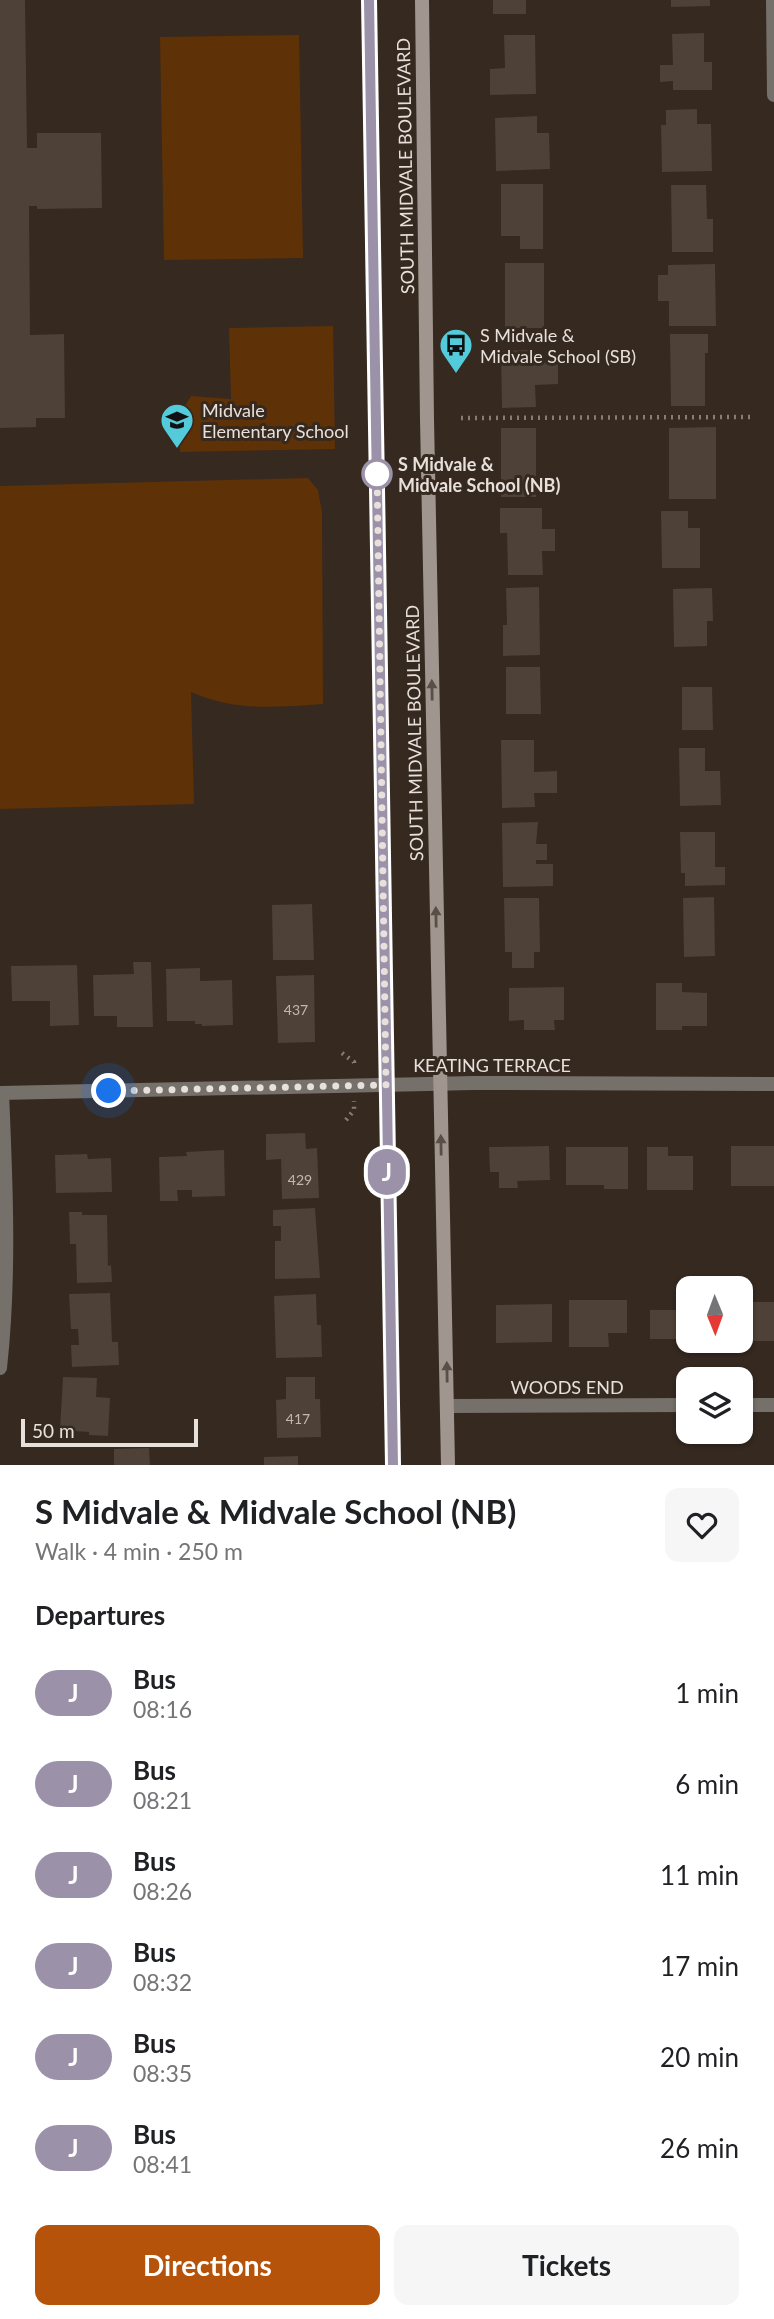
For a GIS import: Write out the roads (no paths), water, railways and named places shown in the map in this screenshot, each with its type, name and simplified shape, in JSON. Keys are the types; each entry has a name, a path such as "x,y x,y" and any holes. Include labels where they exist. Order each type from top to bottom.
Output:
{"main road":[{"name":"SOUTH MIDVALE BOULEVARD","path":"369,0 393,1465"},
{"name":"SOUTH MIDVALE BOULEVARD","path":"422,0 439,1084 448,1465"}],"street":[{"path":"773,0 774,95"},
{"name":"KEATING TERRACE","path":"1,1093 439,1084 774,1084"},
{"path":"0,1368 4,1332 6,1214 1,1093"},
{"name":"WOODS END","path":"447,1406 676,1405"},
{"path":"753,1405 774,1405"}],"place":[{"name":"S Midvale & Midvale School (SB)","path":"456,375"},
{"name":"Midvale Elementary School","path":"177,450"},
{"name":"S Midvale & Midvale School (NB)","path":"377,474"}]}
